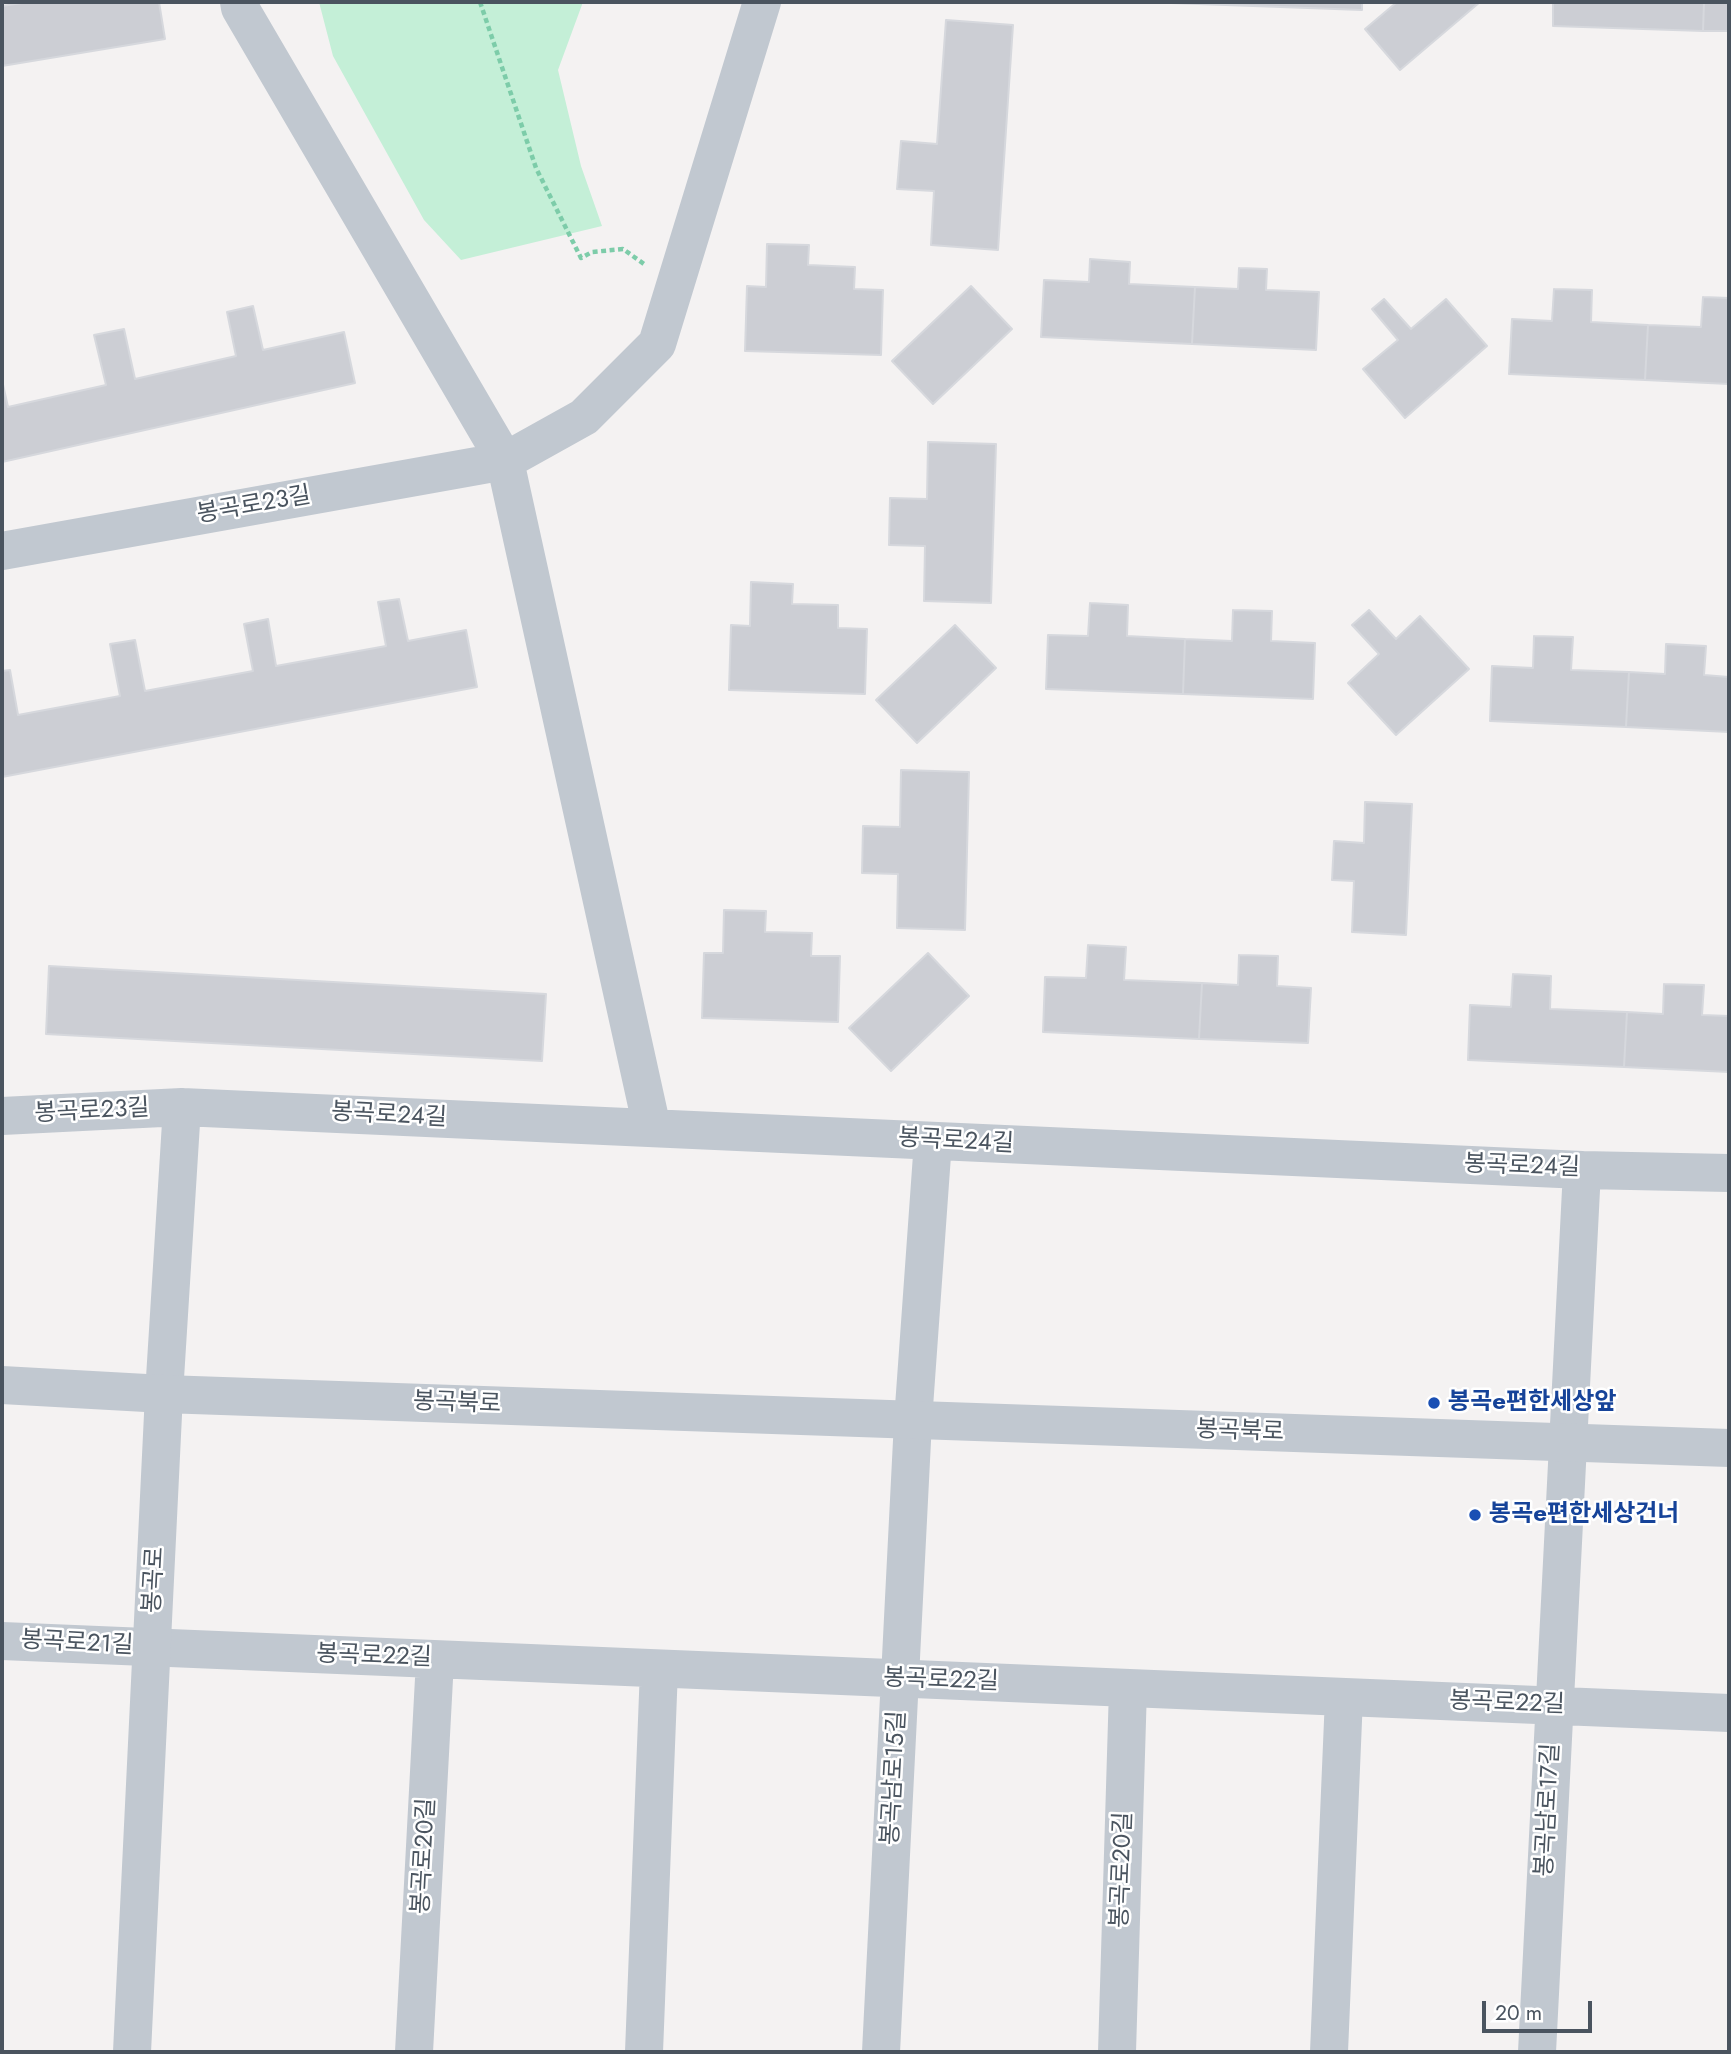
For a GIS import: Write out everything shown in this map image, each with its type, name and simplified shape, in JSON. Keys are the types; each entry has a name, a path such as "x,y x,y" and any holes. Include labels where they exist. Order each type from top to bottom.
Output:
{"street":[{"path":"239,2 240,8 505,461 652,1128"},
{"name":"봉곡로23길","path":"2,551 505,461 584,417 657,344 762,2"},
{"name":"봉곡로23길","path":"2,1116 182,1107"},
{"name":"봉곡로24길","path":"182,1107 1582,1170 1729,1173"},
{"name":"봉곡로","path":"132,2052 164,1394 182,1107"},
{"path":"913,1421 933,1141"},
{"path":"1568,1443 1582,1170"},
{"name":"봉곡북로","path":"2,1385 164,1394 1729,1448"},
{"name":"봉곡남로15길","path":"881,2052 913,1421"},
{"name":"봉곡남로17길","path":"1537,2052 1568,1443"},
{"name":"봉곡로21길","path":"2,1641 152,1648"},
{"name":"봉곡로22길","path":"152,1648 1729,1713"},
{"name":"봉곡로20길","path":"414,2052 435,1660"},
{"path":"644,2052 659,1669"},
{"name":"봉곡로20길","path":"1118,2052 1128,1688"},
{"path":"1329,2052 1344,1697"}],"path":[{"path":"480,2 536,168 581,258 592,252 623,249 659,274 672,293"}],"green space":[{"path":"319,2 583,2 558,70 581,166 602,226 461,260 424,220 333,56"}],"building":[{"path":"28,2 159,2 165,39 2,66 2,6"},
{"path":"1144,2 1362,2 1362,10"},
{"path":"1397,2 1480,2 1400,70 1365,29"},
{"path":"1553,2 1704,2 1703,31 1553,26"},
{"path":"1704,2 1729,2 1729,31 1703,31"},
{"path":"946,20 1013,25 998,250 931,245 934,191 897,189 901,141 937,144"},
{"path":"767,244 809,245 808,265 855,267 854,289 883,290 881,355 745,351 747,286 766,287"},
{"path":"1090,259 1130,262 1129,284 1195,287 1192,344 1041,337 1044,280 1089,282"},
{"path":"1239,268 1267,269 1266,290 1319,292 1316,350 1192,344 1195,287 1238,289"},
{"path":"971,286 1012,329 933,404 892,361"},
{"path":"1554,289 1592,290 1591,322 1648,325 1645,380 1509,374 1512,319 1552,321"},
{"path":"1703,297 1729,298 1729,384 1645,380 1648,325 1701,327"},
{"path":"1384,299 1411,329 1446,299 1487,346 1405,418 1363,369 1398,340 1372,309"},
{"path":"253,306 263,350 344,332 355,383 2,462 2,380 8,407 106,385 94,335 124,329 135,379 236,356 227,312"},
{"path":"928,442 996,444 991,603 924,601 925,546 889,545 890,498 927,499"},
{"path":"751,582 793,584 792,604 838,605 838,628 867,629 865,694 729,690 731,625 750,626"},
{"path":"399,599 408,641 466,630 477,687 2,777 2,671 10,670 18,715 120,696 110,644 135,640 145,691 253,671 244,624 268,619 276,666 386,646 378,602"},
{"path":"1090,603 1128,605 1127,636 1185,639 1183,694 1046,689 1048,635 1088,636"},
{"path":"1233,610 1272,611 1271,641 1315,643 1313,699 1183,694 1185,639 1232,641"},
{"path":"1369,610 1396,639 1420,616 1469,669 1396,735 1348,683 1379,654 1352,625"},
{"path":"955,625 996,668 917,743 876,700"},
{"path":"1534,636 1573,637 1571,670 1629,672 1626,727 1490,721 1492,666 1533,668"},
{"path":"1666,644 1706,646 1704,675 1729,677 1729,732 1626,727 1629,672 1665,674"},
{"path":"901,770 969,772 965,930 897,928 898,874 862,873 863,826 900,827"},
{"path":"1365,802 1412,804 1406,935 1352,932 1354,881 1332,880 1334,841 1364,843"},
{"path":"724,910 766,911 765,932 812,933 811,956 840,956 838,1022 702,1018 704,953 723,953"},
{"path":"1088,945 1126,947 1124,980 1202,983 1199,1039 1043,1032 1045,977 1086,978"},
{"path":"928,953 969,996 891,1071 849,1028"},
{"path":"1239,955 1278,956 1277,986 1311,988 1308,1043 1199,1039 1202,983 1238,985"},
{"path":"49,966 546,994 542,1061 46,1034"},
{"path":"1513,974 1551,976 1550,1009 1627,1012 1624,1067 1468,1060 1470,1005 1511,1007"},
{"path":"1664,984 1704,985 1702,1015 1729,1016 1729,1072 1624,1067 1627,1012 1663,1014"}],"place":[{"name":"봉곡e편한세상앞","path":"1434,1403"},
{"name":"봉곡e편한세상건너","path":"1475,1515"}]}
